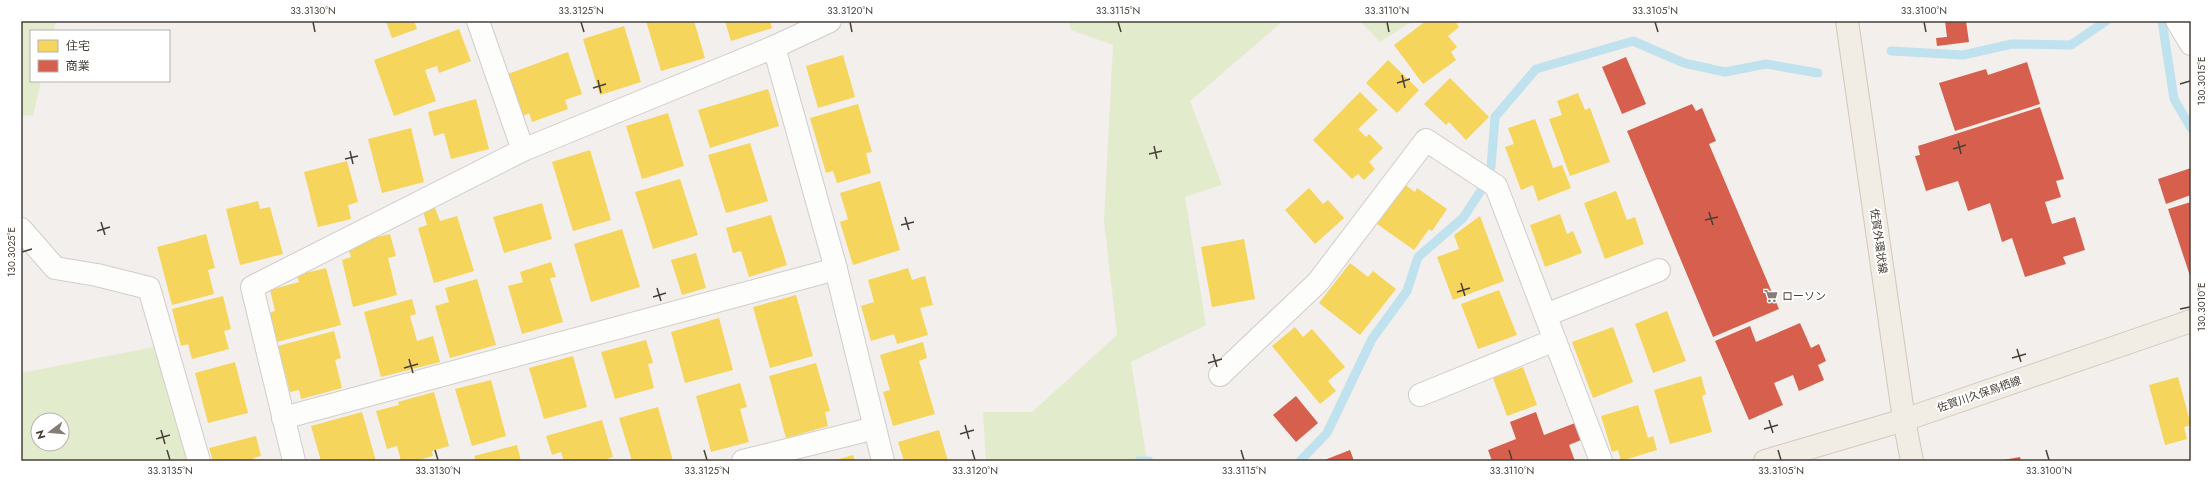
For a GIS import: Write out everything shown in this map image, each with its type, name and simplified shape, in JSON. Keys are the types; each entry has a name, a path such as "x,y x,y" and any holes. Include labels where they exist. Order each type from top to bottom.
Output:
{"main road":[{"name":"佐賀外環状線","path":"1847,21 1904,420 1912,461"},
{"name":"佐賀川久保鳥栖線","path":"1765,461 1904,420 2191,321"}],"street":[{"path":"478,21 523,150"},
{"path":"294,461 252,287 523,150 774,47 830,21"},
{"path":"2177,21 2191,44"},
{"path":"774,47 836,269 883,461"},
{"path":"1220,375 1318,282 1426,140 1496,186 1601,461"},
{"path":"21,229 55,268 97,275 149,288 199,461"},
{"path":"283,418 836,269"},
{"path":"1546,315 1658,270"},
{"path":"1420,395 1555,340"},
{"path":"743,461 875,428"}],"green space":[{"path":"21,21 56,21 53,30 30,30 30,82 41,82 33,116 21,115"},
{"path":"1069,21 1283,21 1190,101 1222,185 1185,197 1206,325 1131,362 1147,461 986,461 983,412 1032,412 1117,335 1104,221 1113,45 1071,30"},
{"path":"1360,21 1413,21 1380,42"},
{"path":"154,347 187,461 21,461 21,373"}],"building: 住宅":[{"path":"386,21 414,21 417,29 392,38"},
{"path":"646,21 694,21 705,58 661,71"},
{"path":"725,21 770,21 772,28 731,41"},
{"path":"1426,21 1455,21 1459,27 1448,36 1457,47 1451,52 1456,60 1423,84 1394,45"},
{"path":"624,26 641,82 600,95 583,39"},
{"path":"459,29 471,61 439,73 437,66 425,70 436,101 394,116 374,60"},
{"path":"568,52 582,94 565,100 568,109 532,122 529,113 523,116 508,74"},
{"path":"843,55 855,97 818,108 806,66"},
{"path":"1388,60 1419,90 1397,113 1366,83"},
{"path":"1450,78 1489,117 1466,140 1449,122 1446,125 1424,104"},
{"path":"768,89 779,126 710,148 698,110"},
{"path":"1360,92 1378,110 1358,129 1366,137 1369,134 1383,148 1369,162 1375,169 1364,180 1358,174 1352,179 1313,140"},
{"path":"1578,93 1585,110 1590,108 1610,162 1570,176 1549,119 1562,115 1557,101"},
{"path":"476,99 489,149 451,159 444,133 434,136 428,112"},
{"path":"858,104 872,152 866,153 871,173 837,183 833,171 826,173 810,118"},
{"path":"668,113 684,166 642,179 626,126"},
{"path":"1535,119 1553,168 1562,165 1571,188 1538,201 1533,185 1521,190 1505,147 1514,144 1508,128"},
{"path":"411,128 424,182 382,193 368,139"},
{"path":"750,143 768,201 726,213 708,155"},
{"path":"590,150 611,220 573,231 552,162"},
{"path":"347,161 358,202 348,205 351,219 318,227 304,172"},
{"path":"680,179 698,235 653,249 635,192"},
{"path":"880,181 900,250 853,265 840,222 848,219 840,193"},
{"path":"1404,184 1415,192 1417,188 1447,209 1432,231 1429,229 1414,250 1377,224"},
{"path":"1309,188 1323,204 1328,200 1344,218 1315,244 1285,210"},
{"path":"1616,191 1627,220 1635,217 1644,244 1605,259 1584,203"},
{"path":"258,201 260,209 270,207 283,254 240,265 226,209"},
{"path":"542,203 552,239 504,253 493,217"},
{"path":"435,208 440,221 457,216 474,271 434,283 418,228 427,225 423,211"},
{"path":"1560,214 1567,234 1573,231 1582,253 1545,267 1530,225"},
{"path":"771,215 787,265 749,277 741,251 733,253 726,228"},
{"path":"1480,216 1504,281 1453,300 1437,257 1459,249 1454,235"},
{"path":"622,229 640,287 591,302 574,244"},
{"path":"206,234 215,268 208,270 214,294 172,305 157,247"},
{"path":"390,234 396,256 388,258 397,295 353,307 342,260 351,257 347,244"},
{"path":"1244,239 1255,299 1212,307 1201,247"},
{"path":"696,253 706,288 682,295 671,260"},
{"path":"551,262 556,277 550,278 563,322 522,334 508,286 523,282 520,272"},
{"path":"1350,263 1368,277 1373,271 1396,289 1360,335 1319,303"},
{"path":"326,268 341,325 277,342 269,313 275,311 270,290 299,282 297,275"},
{"path":"908,268 912,280 925,276 933,305 920,308 928,335 897,344 894,334 871,341 861,306 874,302 868,280"},
{"path":"477,279 496,345 450,358 435,306 449,302 445,288"},
{"path":"1499,290 1517,335 1478,349 1461,304"},
{"path":"796,295 813,356 770,368 753,307"},
{"path":"223,296 231,329 224,331 229,349 192,359 188,344 181,346 172,309"},
{"path":"412,299 416,314 410,316 417,341 433,336 440,362 381,377 364,312"},
{"path":"1667,311 1686,361 1653,373 1635,324"},
{"path":"719,318 733,370 685,383 671,332"},
{"path":"1295,327 1303,337 1312,329 1345,367 1328,381 1336,391 1320,404 1272,346"},
{"path":"1613,327 1633,382 1593,398 1572,342"},
{"path":"334,331 341,358 335,360 342,388 301,399 299,390 290,392 278,346"},
{"path":"646,340 653,363 648,364 654,388 615,399 601,352"},
{"path":"923,342 927,358 919,361 935,414 893,426 883,392 890,390 880,355"},
{"path":"573,356 587,407 544,419 529,368"},
{"path":"235,362 248,413 208,423 195,373"},
{"path":"816,363 830,411 825,412 828,426 786,438 769,376"},
{"path":"1523,367 1537,405 1507,416 1493,378"},
{"path":"1701,376 1706,394 1702,396 1712,432 1670,444 1654,390"},
{"path":"2178,377 2191,425 2184,427 2187,439 2165,445 2149,385"},
{"path":"491,380 506,436 472,446 455,389"},
{"path":"740,383 747,407 740,409 749,442 711,452 696,396"},
{"path":"434,392 449,446 432,451 433,456 415,461 401,461 397,446 387,449 376,411 399,405 398,402"},
{"path":"1638,405 1648,438 1653,436 1657,450 1621,461 1618,450 1612,452 1601,416"},
{"path":"658,407 673,461 632,461 619,418"},
{"path":"362,412 376,461 321,461 311,426"},
{"path":"602,420 613,457 602,461 564,461 561,452 552,455 546,436"},
{"path":"939,430 948,461 904,461 898,442"},
{"path":"256,436 261,456 253,458 254,461 213,461 209,448"},
{"path":"517,445 521,461 476,461 474,456"},
{"path":"853,455 855,461 832,461"}],"building: 商業":[{"path":"1945,21 1966,21 1969,42 1937,46 1936,38 1947,37"},
{"path":"1626,57 1646,104 1622,114 1602,67"},
{"path":"2027,62 2040,104 1955,131 1939,83 1986,69 1988,75"},
{"path":"1692,104 1696,111 1702,108 1716,141 1709,144 1779,309 1713,337 1627,131"},
{"path":"2040,107 2064,179 2056,181 2061,197 2045,202 2052,224 2075,217 2085,250 2063,257 2066,264 2025,277 2012,238 2002,242 1990,203 1968,211 1958,181 1926,191 1915,156 1920,155 1918,146"},
{"path":"2191,168 2191,195 2166,204 2158,179"},
{"path":"2191,202 2191,279 2168,209"},
{"path":"1800,323 1811,348 1819,344 1826,361 1818,365 1824,380 1799,391 1793,375 1774,383 1783,405 1749,420 1715,341 1750,326 1756,342"},
{"path":"1296,396 1318,423 1296,442 1273,415"},
{"path":"1536,412 1544,435 1575,423 1581,440 1569,445 1575,461 1492,461 1488,450 1516,439 1510,422"},
{"path":"1350,450 1354,461 1322,461"},
{"path":"2020,457 2021,461 2003,461 2003,460"}],"waterway":[{"path":"1891,51 1963,55 2012,44 2071,45 2106,21"},
{"path":"2162,21 2174,99 2191,128"},
{"path":"1491,167 1495,117 1536,69 1633,41 1684,63 1725,72 1766,64 1818,73"},
{"path":"1300,461 1327,433 1372,339 1407,291 1418,257 1463,218 1480,192"},
{"path":"1139,461 1149,461"}],"place":[{"name":"ローソン","path":"1771,296"}]}
